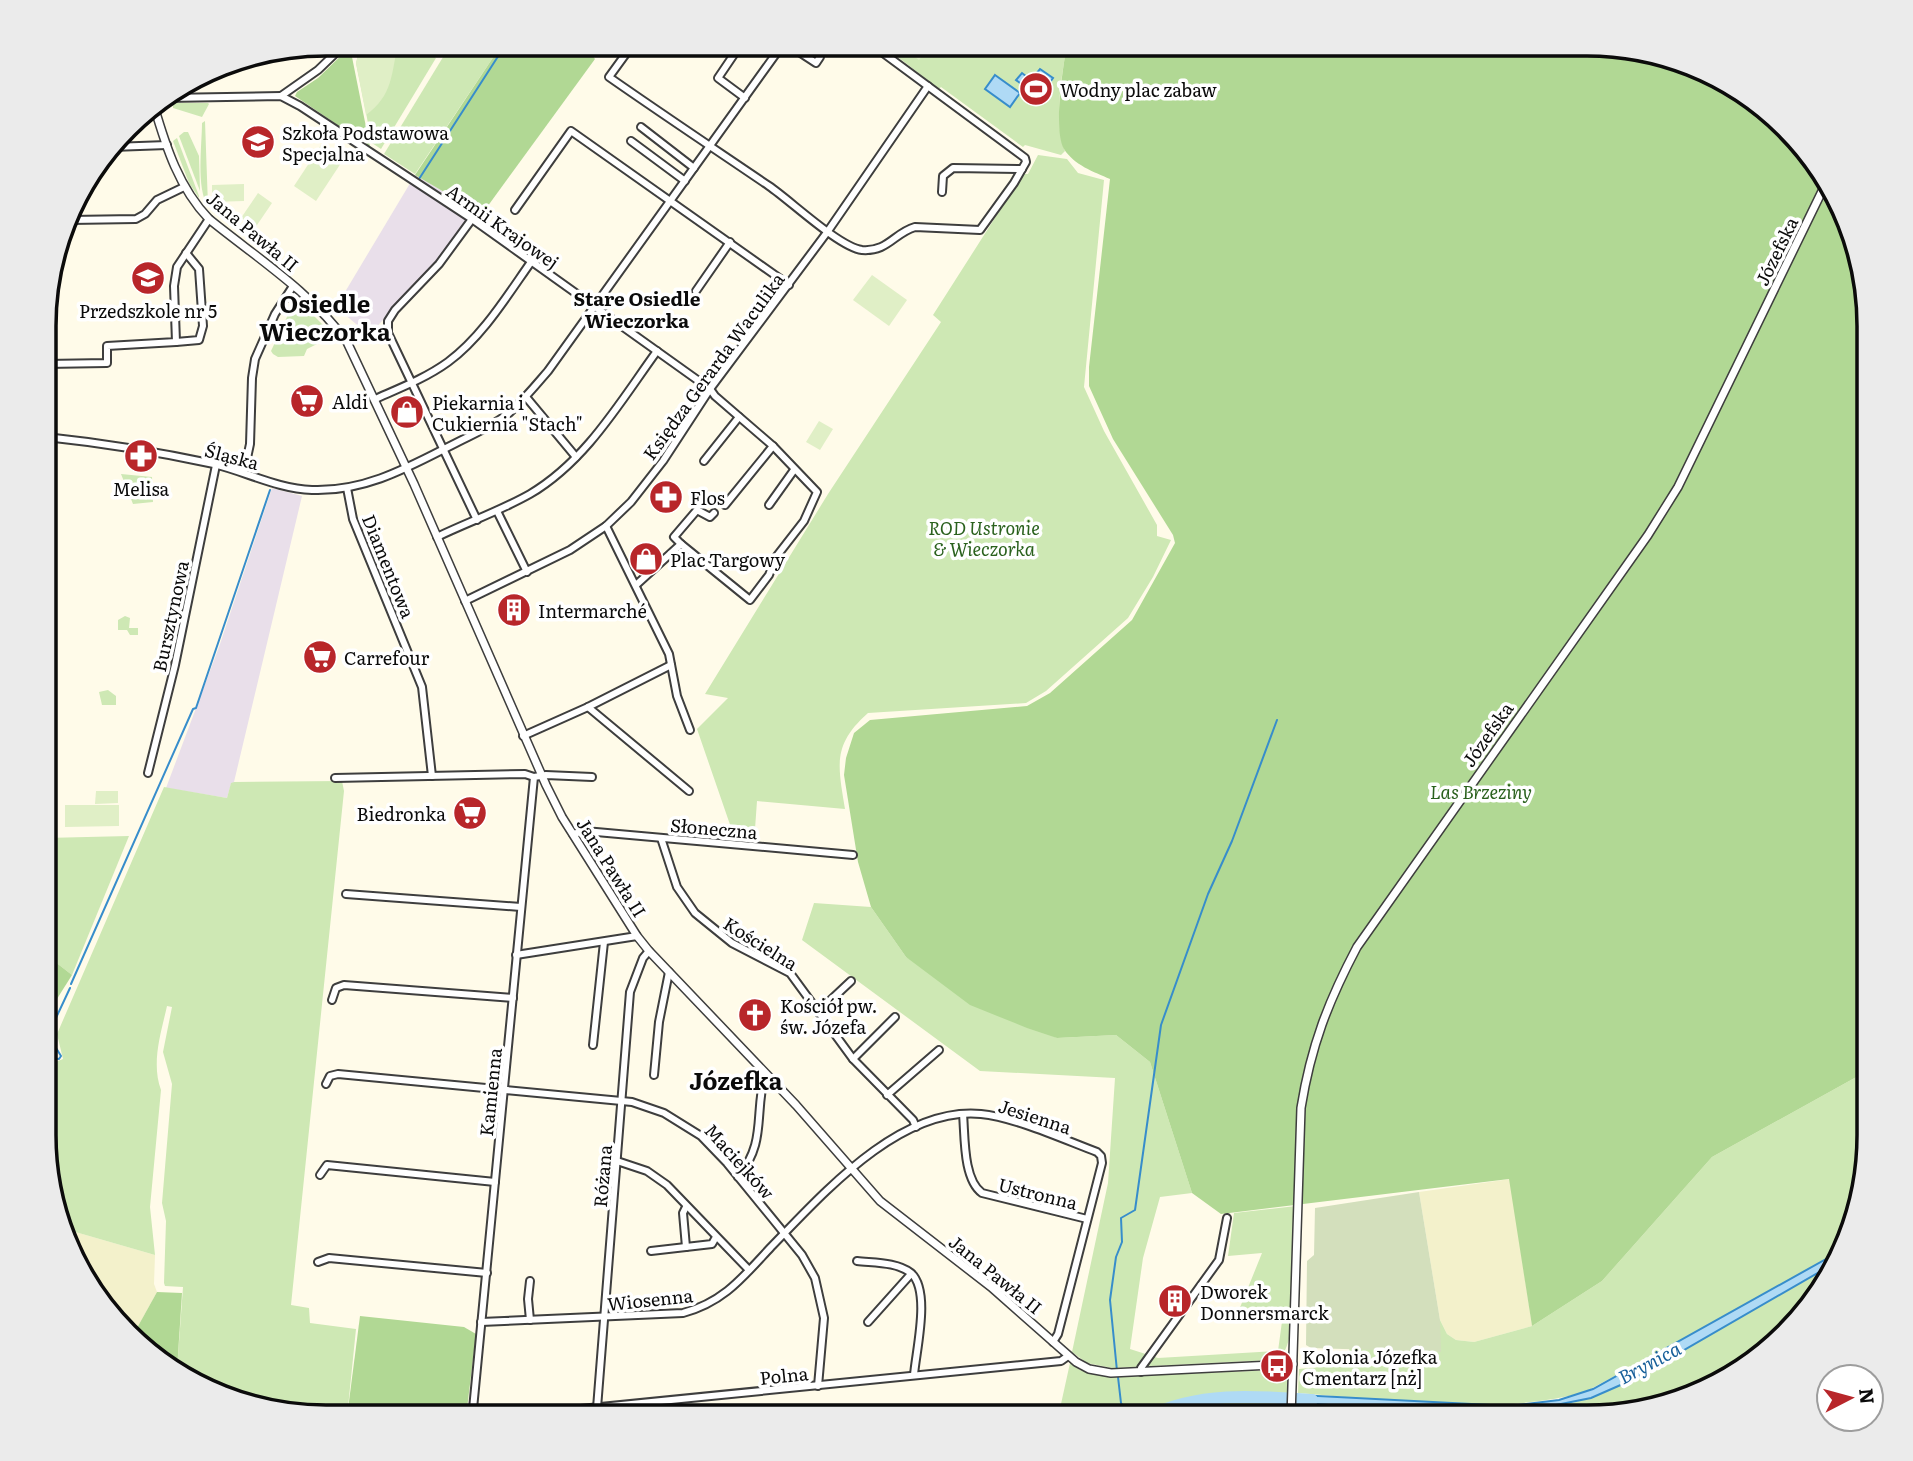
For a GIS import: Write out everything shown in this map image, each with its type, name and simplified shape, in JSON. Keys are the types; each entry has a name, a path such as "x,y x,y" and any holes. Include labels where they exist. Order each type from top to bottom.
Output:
{"street":[{"path":"181,98 281,96 318,70 333,56"},
{"path":"624,56 609,77 771,188 845,243 860,250 881,249 915,227 980,230 1026,161 887,56"},
{"path":"733,56 718,78 745,98"},
{"name":"Śląska","path":"56,437 116,444 216,465 295,488 311,490 347,488 382,478 495,422 526,397 776,56"},
{"path":"805,56 816,63 820,57"},
{"name":"Księdza Gerarda Waculika","path":"465,601 570,550 606,526 631,502 663,461 710,389 828,231 928,86"},
{"name":"Armii Krajowej","path":"281,96 472,219 710,389 773,446 793,470 817,492 804,521 776,557 769,575 750,600 681,544"},
{"name":"Jana Pawła II","path":"157,116 184,187 195,204 209,219 321,309 347,342 438,537 538,776 649,951 888,1207 991,1287 1068,1356 1085,1367 1124,1373 1293,1364"},
{"path":"641,127 694,167"},
{"path":"515,210 571,131 789,285"},
{"path":"631,141 685,181"},
{"path":"124,147 167,145"},
{"path":"942,192 943,176 953,168 1022,169"},
{"path":"78,220 136,219 145,214 156,200 184,187"},
{"name":"Józefska","path":"1291,1405 1301,1108 1307,1070 1332,995 1357,947 1648,535 1678,487 1822,192"},
{"path":"176,342 174,276 177,267 209,219"},
{"path":"472,219 439,264 395,310 388,321 388,333 477,520"},
{"path":"696,291 730,242"},
{"path":"56,364 107,363 107,346 199,340 203,326 199,269 186,253"},
{"path":"375,399 412,383 450,360 475,335 531,262"},
{"path":"244,472 251,432 255,359 275,314 293,286"},
{"path":"438,537 532,493 559,473 600,432 657,351"},
{"path":"526,397 576,457"},
{"path":"704,461 739,417"},
{"path":"725,505 773,446"},
{"name":"Bursztynowa","path":"148,773 175,665 216,465"},
{"path":"769,505 793,470"},
{"name":"Diamentowa","path":"347,488 353,519 422,687 432,776"},
{"path":"636,585 681,544 674,537 697,510 710,517 714,513"},
{"path":"497,511 527,572"},
{"path":"606,526 669,654 677,696 690,730"},
{"path":"523,736 671,665"},
{"path":"588,707 689,791"},
{"path":"335,778 525,774 592,777"},
{"name":"Kamienna","path":"473,1405 521,907 538,776"},
{"name":"Słoneczna","path":"573,834 585,831 853,855"},
{"name":"Kościelna","path":"661,838 677,887 695,913 732,943 790,973 853,1059 913,1120 916,1127"},
{"path":"346,894 521,907"},
{"path":"516,956 637,936"},
{"path":"593,1045 604,942"},
{"name":"Różana","path":"597,1405 631,992 643,958 649,951"},
{"path":"654,1075 659,1023 669,972"},
{"path":"818,1012 850,981"},
{"path":"332,1000 335,988 344,985 513,998"},
{"path":"853,1059 895,1017"},
{"path":"887,1095 939,1050"},
{"name":"Maciejków","path":"326,1084 330,1076 338,1074 622,1101 664,1112 692,1128 713,1147 785,1233 810,1269 820,1293 824,1318 818,1386"},
{"path":"738,1177 751,1162 757,1146 765,1074"},
{"name":"Jesienna","path":"851,1169 871,1153 916,1127 963,1114 1000,1118 1097,1152 1101,1156 1102,1163 1087,1219"},
{"name":"Ustronna","path":"963,1114 970,1177 982,1194 1087,1219"},
{"path":"617,1161 648,1171 667,1185 749,1270"},
{"path":"320,1175 327,1165 495,1182"},
{"name":"Wiosenna","path":"481,1322 683,1313 702,1308 730,1290 851,1169"},
{"path":"686,1207 683,1213 686,1247"},
{"path":"1141,1372 1155,1346 1219,1260 1227,1218"},
{"path":"1053,1342 1058,1334 1087,1219"},
{"path":"651,1251 712,1244 716,1237"},
{"path":"318,1262 329,1258 487,1273"},
{"path":"857,1261 888,1264 911,1274 921,1290 914,1375"},
{"path":"868,1322 911,1274"},
{"path":"530,1281 527,1299 530,1320"},
{"name":"Polna","path":"627,1405 1061,1361 1068,1356"}],"shaded area":[{"path":"415,175 482,214 369,335 336,307"},
{"path":"272,488 302,496 234,782 227,798 166,788 219,647"},
{"path":"1510,1179 1532,1326 1474,1342 1456,1340 1447,1334 1440,1320 1419,1192"},
{"path":"74,1232 155,1255 154,1284 157,1292 137,1328 101,1285"}],"green space":[{"path":"341,56 352,56 370,147 295,96"},
{"path":"358,56 436,58 381,149 372,143 356,63"},
{"path":"358,56 396,56 386,92 366,115 356,63"},
{"path":"444,56 494,56 415,174 384,154"},
{"path":"494,56 593,56 595,59 482,214 415,175"},
{"path":"896,56 1065,56 1059,113 1065,151 1061,155 1025,145 1023,147 941,87 939,89"},
{"name":"Las Brzeziny","path":"1065,56 1587,56 1640,61 1674,70 1707,84 1737,101 1765,123 1790,148 1812,176 1843,239 1855,291 1857,326 1857,1077 1712,1157 1602,1281 1532,1326 1509,1179 1221,1214 1192,1193 1150,1062 1116,1035 1057,1038 970,1005 906,957 871,907 858,862 844,775 854,733 870,720 1027,706 1050,693 1132,620 1175,543 1173,535 1113,439 1089,386 1110,179 1085,167 1064,149 1059,128"},
{"path":"173,103 209,104 202,117 173,108"},
{"path":"205,121 208,206 201,178 202,123"},
{"path":"188,132 199,156 200,191 179,136"},
{"path":"177,138 199,198 189,183 173,141"},
{"path":"321,145 343,160 316,201 294,186"},
{"name":"ROD Ustronie & Wieczorka","path":"1038,155 1067,159 1078,173 1104,180 1084,387 1104,431 1157,525 1157,536 1171,540 1128,618 1046,691 1026,703 868,713 848,735 840,756 845,809 757,801 754,843 736,842 697,729 728,698 705,694 828,494 941,322 933,315 1023,174 1028,174"},
{"path":"244,184 244,201 212,202 212,185"},
{"path":"258,193 272,203 255,228 241,218"},
{"path":"872,275 907,300 889,326 853,300"},
{"path":"294,302 309,311 326,328 319,343 307,349 304,356 278,357 271,351"},
{"path":"819,421 833,429 820,450 806,442"},
{"path":"121,474 152,477 153,502 133,504"},
{"path":"125,616 130,618 129,628 138,628 138,635 130,635 127,630 118,630 118,620"},
{"path":"108,690 116,696 116,705 102,705 99,692"},
{"path":"342,781 344,791 291,1305 309,1308 310,1323 356,1329 348,1405 291,1403 256,1396 206,1377 178,1361 183,1287 165,1286 164,1283 166,1221 162,1203 172,1084 163,1052 172,1007 167,1006 157,1059 161,1090 150,1207 155,1255 74,1232 61,1188 56,1135 56,1062 63,1059 57,1034 164,787 227,798 231,783"},
{"path":"96,791 118,791 118,803 95,804"},
{"path":"65,805 119,805 119,826 65,827"},
{"path":"129,836 72,975 56,963 56,838"},
{"path":"814,903 871,907 906,957 1057,1038 1116,1035 1150,1062 1192,1193 1160,1197 1143,1258 1130,1349 1158,1358 1278,1351 1283,1314 1239,1310 1262,1253 1228,1256 1234,1213 1296,1206 1291,1331 1283,1353 1271,1360 1112,1368 1087,1363 1072,1352 1108,1183 1115,1078 980,1071 802,940"},
{"path":"56,963 72,975 56,1000"},
{"path":"1857,1077 1855,1170 1843,1222 1829,1255 1753,1301 1585,1392 1550,1400 1515,1404 1442,1404 1298,1393 1299,1369 1343,1365 1351,1359 1349,1348 1440,1351 1440,1320 1447,1334 1456,1340 1474,1342 1532,1326 1602,1281 1712,1157"},
{"path":"1419,1192 1440,1320 1441,1352 1311,1348 1306,1345 1307,1261 1314,1255 1315,1208"},
{"path":"1820,1272 1778,1326 1737,1360 1707,1377 1674,1391 1640,1400 1559,1405 1576,1402 1636,1378"},
{"path":"157,1292 182,1293 178,1361 137,1328"},
{"path":"360,1316 464,1327 476,1334 467,1405 349,1405"},
{"path":"1070,1363 1080,1370 1107,1377 1281,1370 1289,1376 1287,1405 1061,1405"}],"water":[{"name":"Wodny plac zabaw","path":"1040,69 1053,78 1039,97 1016,80 1022,73 1031,80"},
{"path":"995,75 1020,93 1010,107 985,89"},
{"path":"1827,1258 1820,1272 1632,1380 1591,1398 1556,1405 1518,1405 1559,1400 1593,1389"},
{"path":"1299,1395 1491,1405 1329,1405 1299,1403"}],"waterway":[{"path":"419,179 498,56"},
{"path":"71,984 193,709 196,708 270,490"},
{"path":"1117,1371 1110,1300 1116,1257 1122,1242 1121,1218 1135,1210 1161,1025 1208,894 1232,841 1277,720"},
{"path":"56,1018 70,988"},
{"path":"56,1048 61,1056 56,1059"},
{"path":"1118,1377 1122,1405"},
{"name":"Brynica","path":"1180,1405 1228,1397 1312,1400"}],"place":[{"name":"Wodny plac zabaw","path":"1036,89"},
{"name":"Szkoła Podstawowa Specjalna","path":"258,142"},
{"name":"Przedszkole nr 5","path":"148,278"},
{"name":"Aldi","path":"307,401"},
{"name":"Piekarnia i Cukiernia \"Stach\"","path":"407,412"},
{"name":"Melisa","path":"141,456"},
{"name":"Flos","path":"666,497"},
{"name":"Plac Targowy","path":"646,559"},
{"name":"Intermarché","path":"514,610"},
{"name":"Carrefour","path":"320,657"},
{"name":"Biedronka","path":"470,813"},
{"name":"Kościół pw. św. Józefa","path":"755,1015"},
{"name":"Dworek Donnersmarck","path":"1175,1301"},
{"name":"Kolonia Józefka Cmentarz [nż]","path":"1277,1366"}],"district":[{"name":"Stare Osiedle Wieczorka","path":"637,309"},
{"name":"Osiedle Wieczorka","path":"325,316"},
{"name":"Józefka","path":"736,1079"}]}
